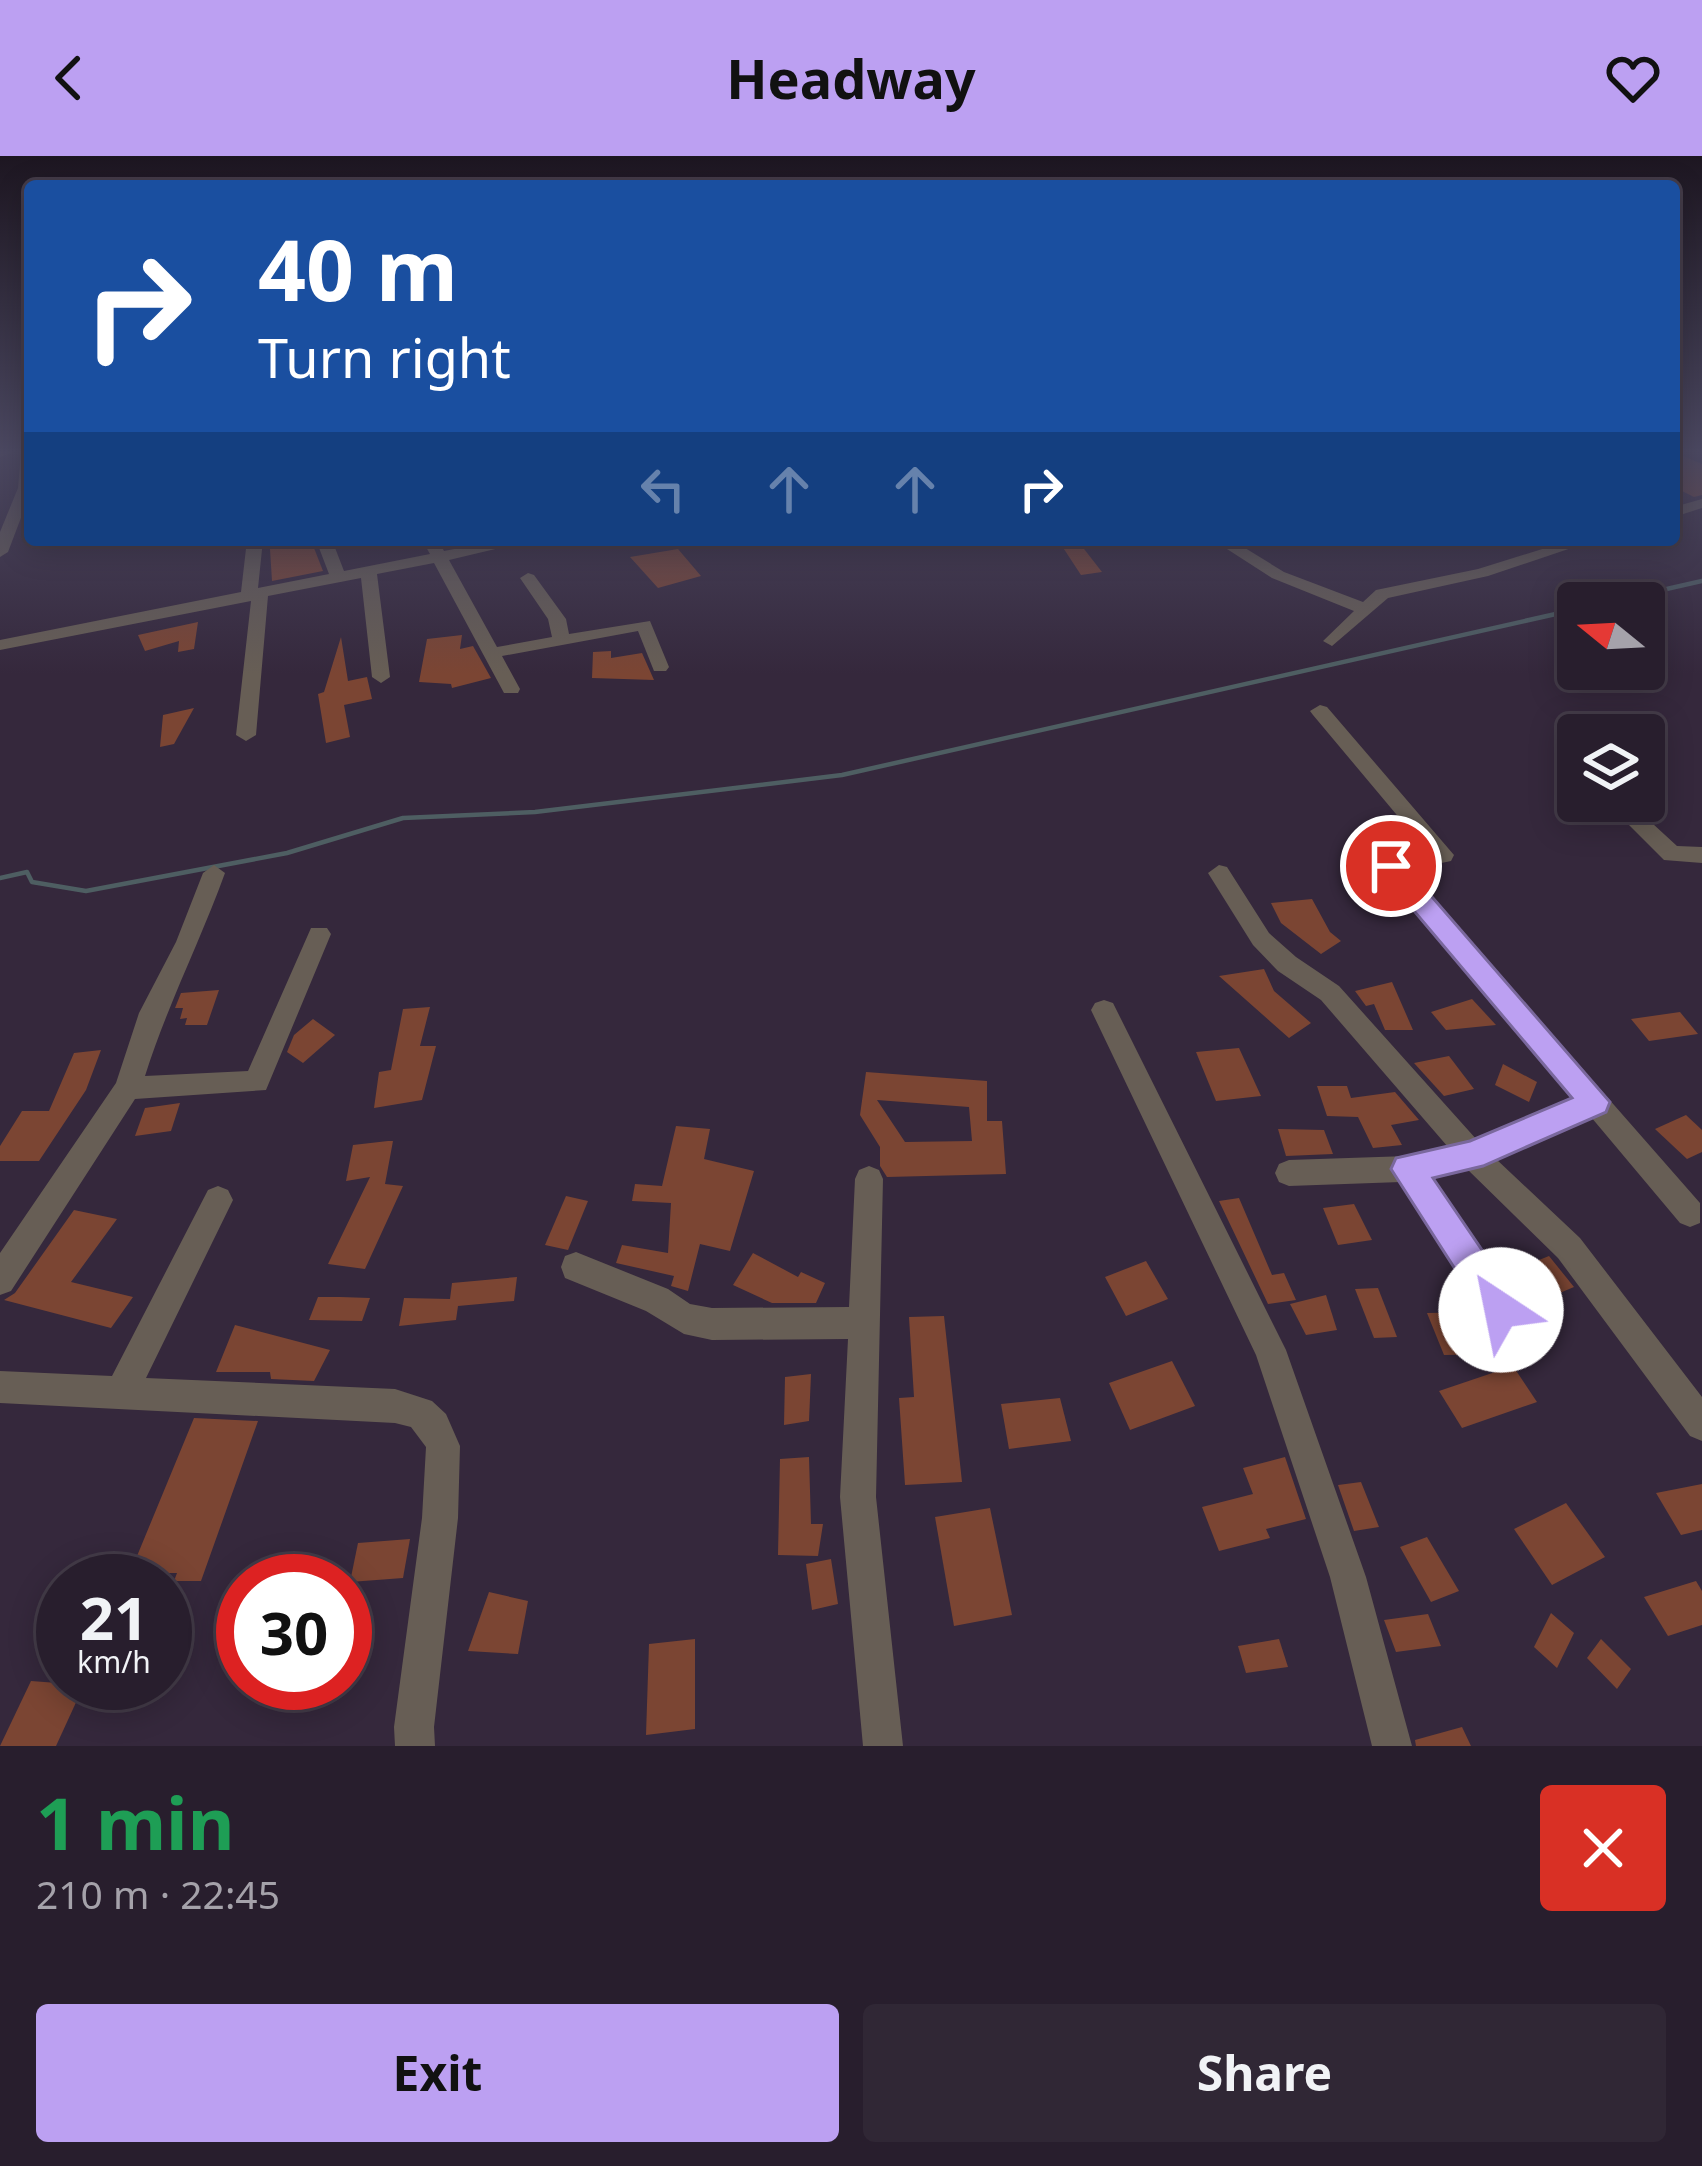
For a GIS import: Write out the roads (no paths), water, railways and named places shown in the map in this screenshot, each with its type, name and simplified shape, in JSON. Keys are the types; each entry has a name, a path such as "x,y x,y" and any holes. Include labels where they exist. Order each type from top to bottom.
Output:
{"street":[{"path":"246,735 255,546"},
{"path":"326,546 339,578"},
{"path":"0,645 369,572 433,549 464,546"},
{"path":"1231,546 1278,575 1363,608"},
{"path":"1332,641 1382,594 1482,573 1568,546"},
{"path":"433,549 512,689"},
{"path":"369,572 381,677"},
{"path":"528,578 557,619 561,640"},
{"path":"490,652 644,625 660,667"},
{"path":"1320,711 1443,855 1391,866 1690,1213"},
{"path":"1638,822 1672,854 1702,855"},
{"path":"0,1280 128,1088 152,1012 188,942 214,873"},
{"path":"1219,873 1261,939 1287,964 1330,993 1472,1155 1569,1248 1702,1424"},
{"path":"128,1088 256,1082 319,934"},
{"path":"1104,1010 1270,1350 1348,1577 1393,1746"},
{"path":"1289,1173 1408,1169 1472,1155 1595,1102"},
{"path":"1408,1169 1525,1345"},
{"path":"869,1179 858,1497 883,1746"},
{"path":"121,1393 218,1200"},
{"path":"576,1267 657,1300 684,1318 712,1324 862,1322"},
{"path":"0,1388 394,1406 420,1413 434,1426 443,1446 440,1518 413,1727 416,1746"}],"waterway":[{"path":"1665,589 1702,581"},
{"path":"0,878 27,872 32,882 86,891 287,853 403,818 535,812 842,775 1557,614"}]}
